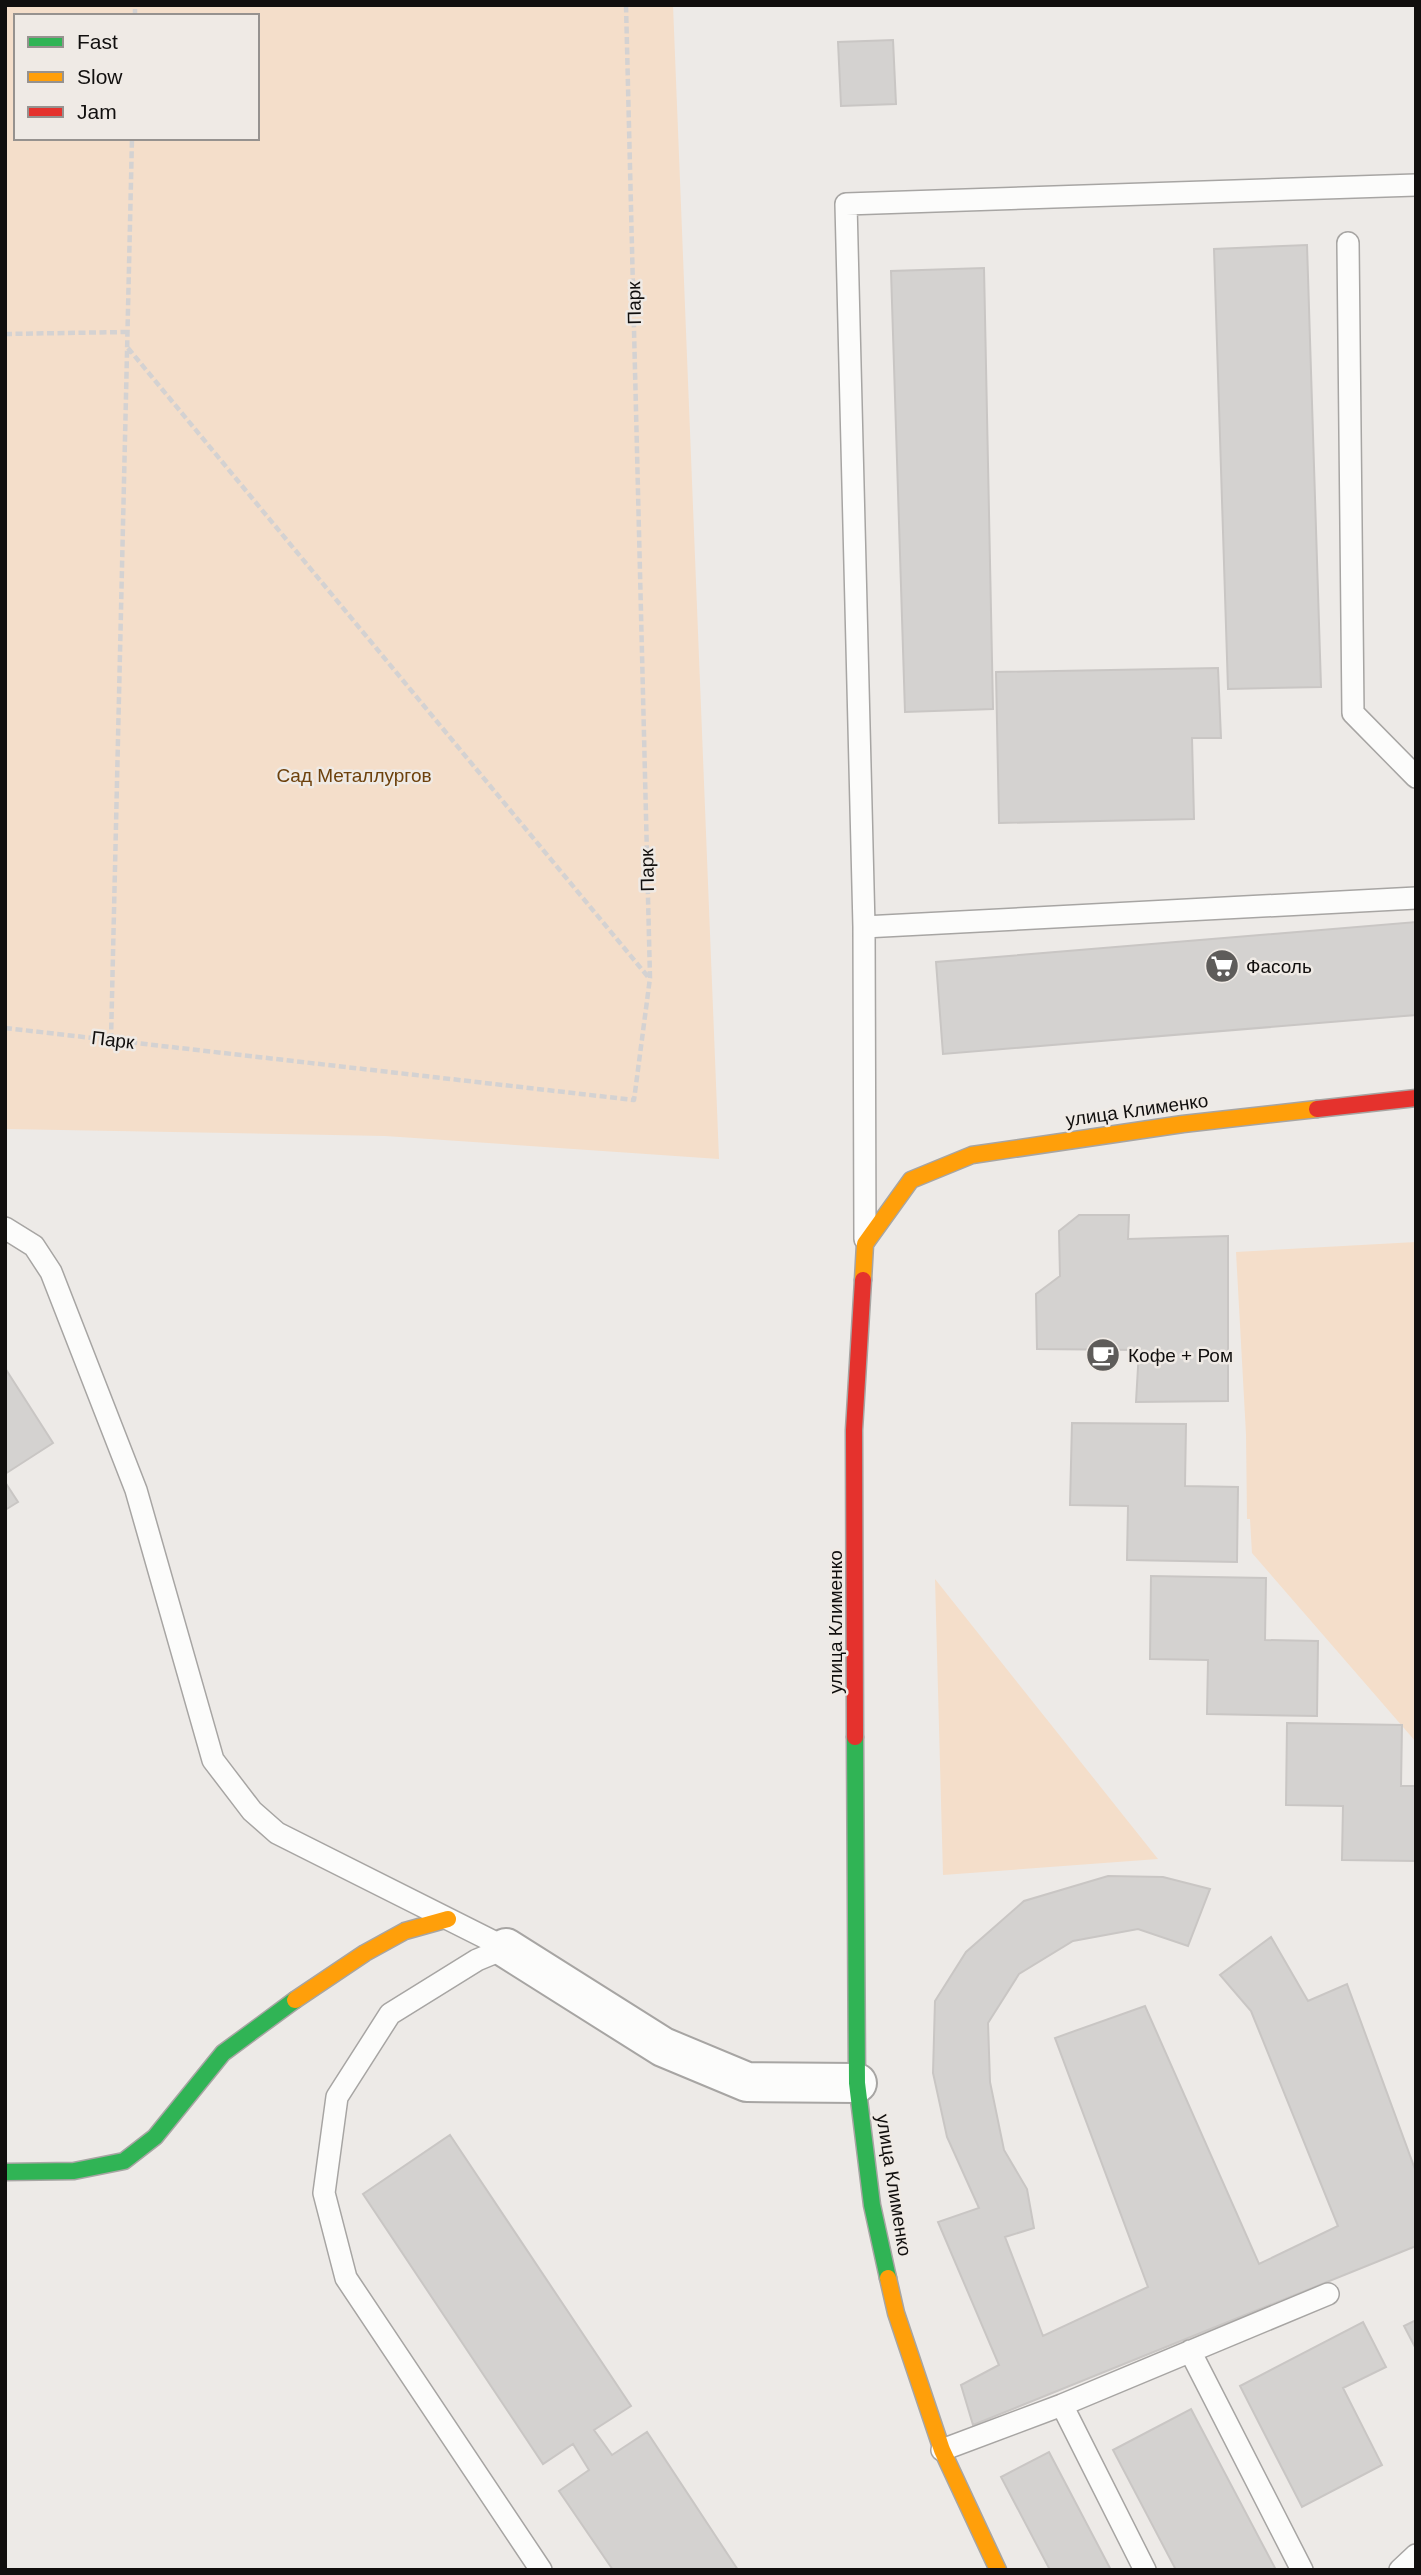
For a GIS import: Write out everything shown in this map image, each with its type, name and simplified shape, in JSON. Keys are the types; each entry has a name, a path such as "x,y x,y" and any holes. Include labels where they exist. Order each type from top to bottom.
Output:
{"street":[{"name":"улица Клименко","path":"998,2570 942,2449 896,2313 872,2205 857,2083 854,1430 865,1244 911,1180 972,1155 1183,1124 1416,1098"},
{"path":"5,2172 74,2171 124,2161 155,2137 223,2053 260,2024 405,1931 448,1919"},
{"path":"506,1948 663,2047 747,2082 857,2083"}],"lane":[{"path":"865,1244 864,927 846,204 1416,185"},
{"path":"1348,243 1353,713 1416,777"},
{"path":"864,927 1416,898"},
{"path":"5,1228 34,1246 51,1272 131,1477 213,1760 252,1811 277,1833 506,1948"},
{"path":"506,1948 477,1960 390,2014 337,2097 324,2193 346,2278 541,2570"},
{"path":"942,2449 1062,2405 1328,2294"},
{"path":"1190,2351 1302,2570"},
{"path":"1062,2405 1144,2570"},
{"path":"1400,2570 1416,2555"}],"path":[{"name":"Парк","path":"5,1028 634,1100 650,978 626,5"},
{"path":"111,1040 132,140"},
{"path":"5,334 127,332"},
{"path":"127,347 650,978"}],"green space":[{"name":"Сад Металлургов","path":"5,5 673,5 719,1159 385,1136 5,1129"},
{"path":"1416,1242 1416,1742 1252,1553 1250,1519 1247,1519 1246,1434 1236,1252"},
{"path":"935,1579 1158,1859 943,1875"}],"building":[{"path":"893,40 896,104 841,106 838,42"},
{"path":"1307,245 1321,687 1228,689 1214,249"},
{"path":"984,268 993,709 905,712 891,271"},
{"path":"1218,668 1221,738 1192,738 1194,819 999,823 996,672"},
{"path":"1416,922 1416,1015 943,1054 936,962"},
{"path":"1079,1215 1129,1215 1128,1239 1228,1236 1228,1401 1136,1402 1139,1350 1037,1349 1036,1294 1060,1276 1059,1231"},
{"path":"5,1368 53,1443 5,1474"},
{"path":"1072,1423 1186,1424 1185,1486 1238,1487 1237,1562 1127,1560 1128,1506 1070,1505"},
{"path":"5,1482 18,1502 5,1510"},
{"path":"1151,1576 1266,1578 1265,1640 1318,1641 1317,1716 1207,1714 1208,1660 1150,1659"},
{"path":"1287,1723 1402,1725 1401,1786 1416,1786 1416,1861 1342,1860 1343,1806 1286,1805"},
{"path":"1108,1876 1163,1877 1210,1889 1188,1946 1138,1929 1073,1941 1019,1974 988,2023 990,2082 1004,2150 1027,2189 1034,2228 1005,2237 1043,2336 1148,2287 1055,2038 1145,2006 1259,2264 1338,2226 1251,2011 1220,1975 1271,1937 1308,2001 1347,1984 1416,2172 1416,2246 973,2425 961,2385 999,2365 938,2222 979,2208 947,2137 933,2073 935,2001 966,1952 1024,1901"},
{"path":"450,2135 631,2406 594,2430 612,2455 647,2432 738,2570 613,2570 559,2491 589,2470 573,2444 543,2464 363,2194"},
{"path":"1416,2320 1416,2349 1404,2326"},
{"path":"1363,2322 1386,2367 1343,2388 1382,2465 1302,2507 1240,2386"},
{"path":"1191,2409 1276,2570 1176,2570 1113,2450"},
{"path":"1049,2452 1111,2570 1050,2570 1001,2477"}],"traffic: fast":[{"path":"855,1737 857,2083 872,2205 888,2278"},
{"path":"5,2172 74,2171 124,2161 155,2137 223,2053 295,2000"}],"traffic: slow":[{"path":"863,1280 865,1244 911,1180 972,1155 1183,1124 1317,1109"},
{"path":"295,2000 365,1953 405,1931 448,1919"},
{"path":"888,2278 896,2313 942,2450 998,2570"}],"traffic: jam":[{"path":"1317,1109 1416,1098"},
{"path":"855,1737 854,1430 863,1280"}],"place":[{"name":"Фасоль","path":"1222,966"},
{"name":"Кофе + Ром","path":"1103,1355"}]}
